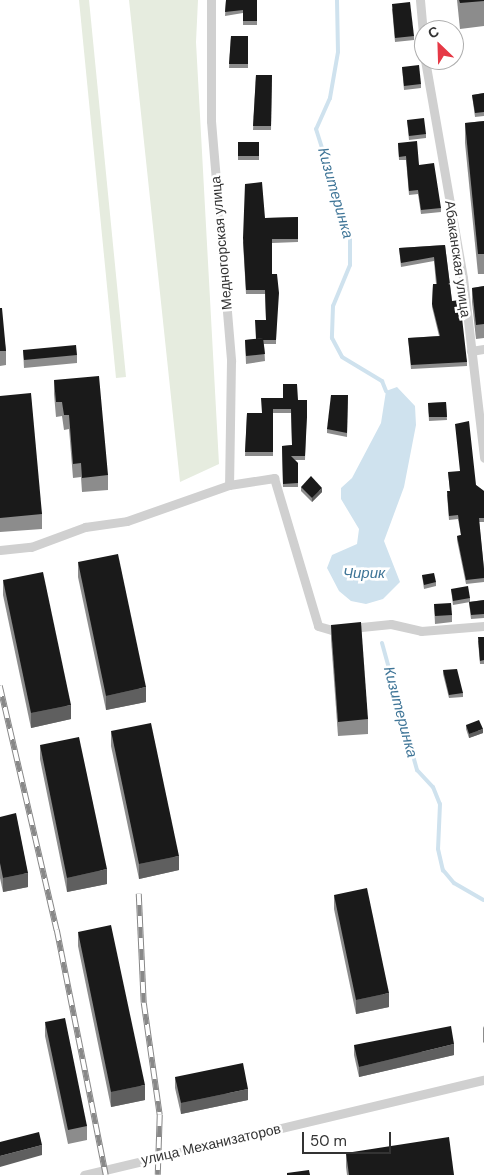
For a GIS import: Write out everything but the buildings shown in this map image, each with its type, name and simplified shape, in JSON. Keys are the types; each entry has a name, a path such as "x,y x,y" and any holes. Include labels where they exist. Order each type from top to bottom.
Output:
{"street":[{"name":"Медногорская улица","path":"211,0 211,121 231,361 228,485"},
{"path":"420,0 422,20"},
{"name":"Абаканская улица","path":"428,70 463,278 484,458"},
{"path":"471,351 484,349"},
{"path":"0,550 31,547 85,527 127,521 228,485 274,478 311,613 324,630 391,624 421,631 484,626"},
{"name":"улица Механизаторов","path":"84,1175 484,1080"}],"shaded area":[{"path":"79,0 89,0 126,377 116,378"},
{"path":"129,0 198,0 196,42 219,464 180,482"}],"water":[{"name":"Чирик","path":"397,387 415,406 416,425 404,487 384,541 400,582 383,599 366,604 351,601 339,591 327,568 332,555 357,544 359,529 341,499 341,488 352,478 381,423 386,391"}],"waterway":[{"name":"Кизитеринка","path":"337,0 338,52 330,98 316,129 350,236 350,265 333,306 332,338 342,357 382,381 386,391"},
{"name":"Кизитеринка","path":"382,643 417,770 433,787 440,804 438,849 443,870 454,883 484,900"}],"railway":[{"path":"0,686 57,930 106,1175"},
{"path":"139,894 144,1003 160,1115 158,1175"}]}
